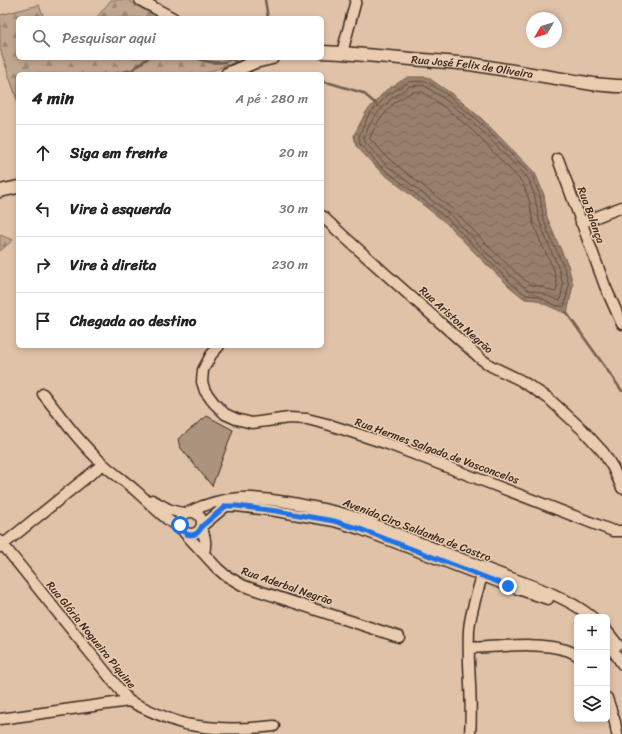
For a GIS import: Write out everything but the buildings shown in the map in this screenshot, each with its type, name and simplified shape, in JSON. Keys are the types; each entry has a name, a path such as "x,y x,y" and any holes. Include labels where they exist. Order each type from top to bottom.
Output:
{"main road":[{"name":"Rua José Felix de Oliveira","path":"324,52 470,64 593,84 622,86"},
{"path":"231,72 252,60"},
{"path":"0,191 16,187"}],"street":[{"path":"140,0 169,16"},
{"path":"342,53 356,0"},
{"name":"Rua Balança","path":"558,159 605,286 622,324"},
{"path":"581,223 622,207"},
{"name":"Rua Ariston Negrão","path":"324,218 362,254 481,359 491,366 520,380 548,398 584,431 618,468 622,488"},
{"name":"Rua Hermes Salgado de Vasconcelos","path":"217,348 203,370 202,382 205,392 225,414 236,419 252,422 289,418 327,424 388,444 612,531 622,532"},
{"name":"Rua Aderbal Negrão","path":"43,394 84,445 103,464 182,531 225,575 234,581 257,591 399,636"},
{"path":"1,545 103,464"},
{"path":"136,491 169,510 187,513 193,512 199,515 202,522 201,527 199,532 193,535 182,531 180,525 182,516 187,513"},
{"name":"Avenida Ciro Saldanha de Castro","path":"187,513 196,508 224,500 255,498 276,506 360,529 550,593 582,609 588,614"},
{"name":"Avenida Ciro Saldanha de Castro","path":"201,527 226,506 276,506"},
{"path":"201,527 206,540 204,554"},
{"name":"Rua Glória Nogueira Piquine","path":"1,545 129,701 156,714 183,724 227,729 247,729 274,726"},
{"path":"470,734 472,714 469,628 484,572"},
{"name":"Avenida Ciro Saldanha de Castro","path":"484,572 508,586 546,598 577,614"},
{"path":"610,634 622,651"},
{"path":"469,648 527,645 566,650 574,654"},
{"path":"610,645 622,664"},
{"path":"0,719 129,701"},
{"path":"610,707 615,722 616,734"}],"green space":[{"path":"111,0 128,0 154,16 98,16"},
{"path":"39,5 43,16 16,16 16,60 242,60 209,72 16,72 16,97 0,49 0,15"},
{"path":"0,235 13,240 0,251"}],"water":[{"path":"408,77 427,77 452,94 481,118 535,173 544,195 547,217 568,265 573,285 567,314 536,300 525,299 511,288 446,223 379,170 356,146 354,135 366,112 386,90"}],"waterway":[{"path":"265,0 268,16"},
{"path":"122,72 132,70 145,60"},
{"path":"203,60 215,62 224,62 229,60"},
{"path":"324,82 363,93 376,104"},
{"path":"566,312 622,391"}],"route":[{"path":"180,525 181,529 187,534 196,534 202,526 226,506 247,507 308,516 334,521 360,529 508,586"}]}
